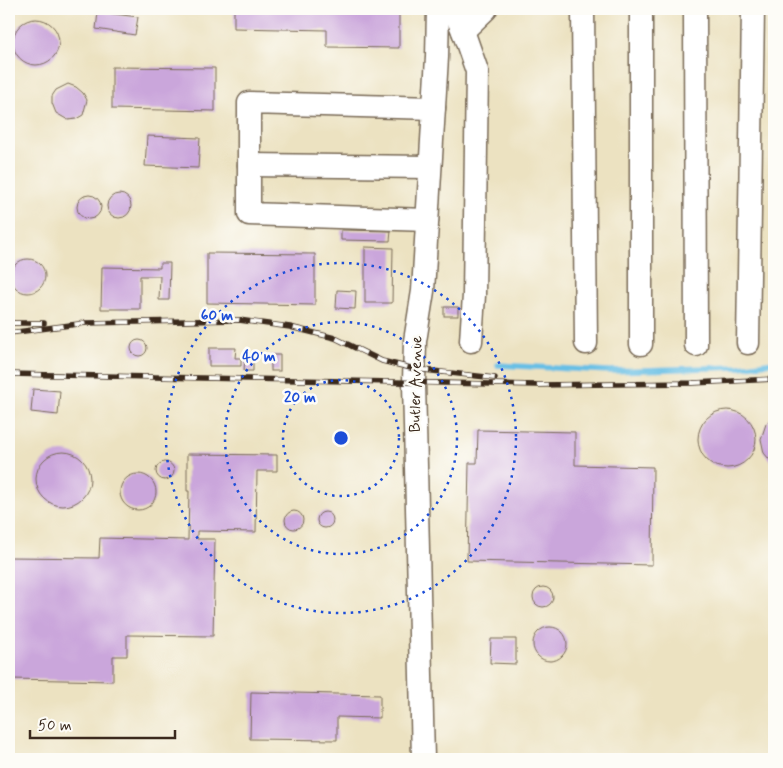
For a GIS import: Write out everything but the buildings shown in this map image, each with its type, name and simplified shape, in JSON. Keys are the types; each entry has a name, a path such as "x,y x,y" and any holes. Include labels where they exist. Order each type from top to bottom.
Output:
{"street":[{"name":"Butler Avenue","path":"423,759 414,383 415,341 423,291 438,9"},
{"path":"452,9 463,31 477,71 474,295 471,341"},
{"path":"463,31 486,9"},
{"path":"583,9 586,343"},
{"path":"641,9 641,344"},
{"path":"695,9 696,344"},
{"path":"748,343 753,9"},
{"path":"427,220 249,214 249,103 434,108"},
{"path":"249,165 430,167"}],"waterway":[{"path":"498,365 609,371 740,367 774,362"}],"railway":[{"path":"9,333 86,323 239,320 290,327 335,338 382,361 415,369 495,378"},
{"path":"9,323 44,323"},
{"path":"9,374 537,385 693,383 774,379"}]}
